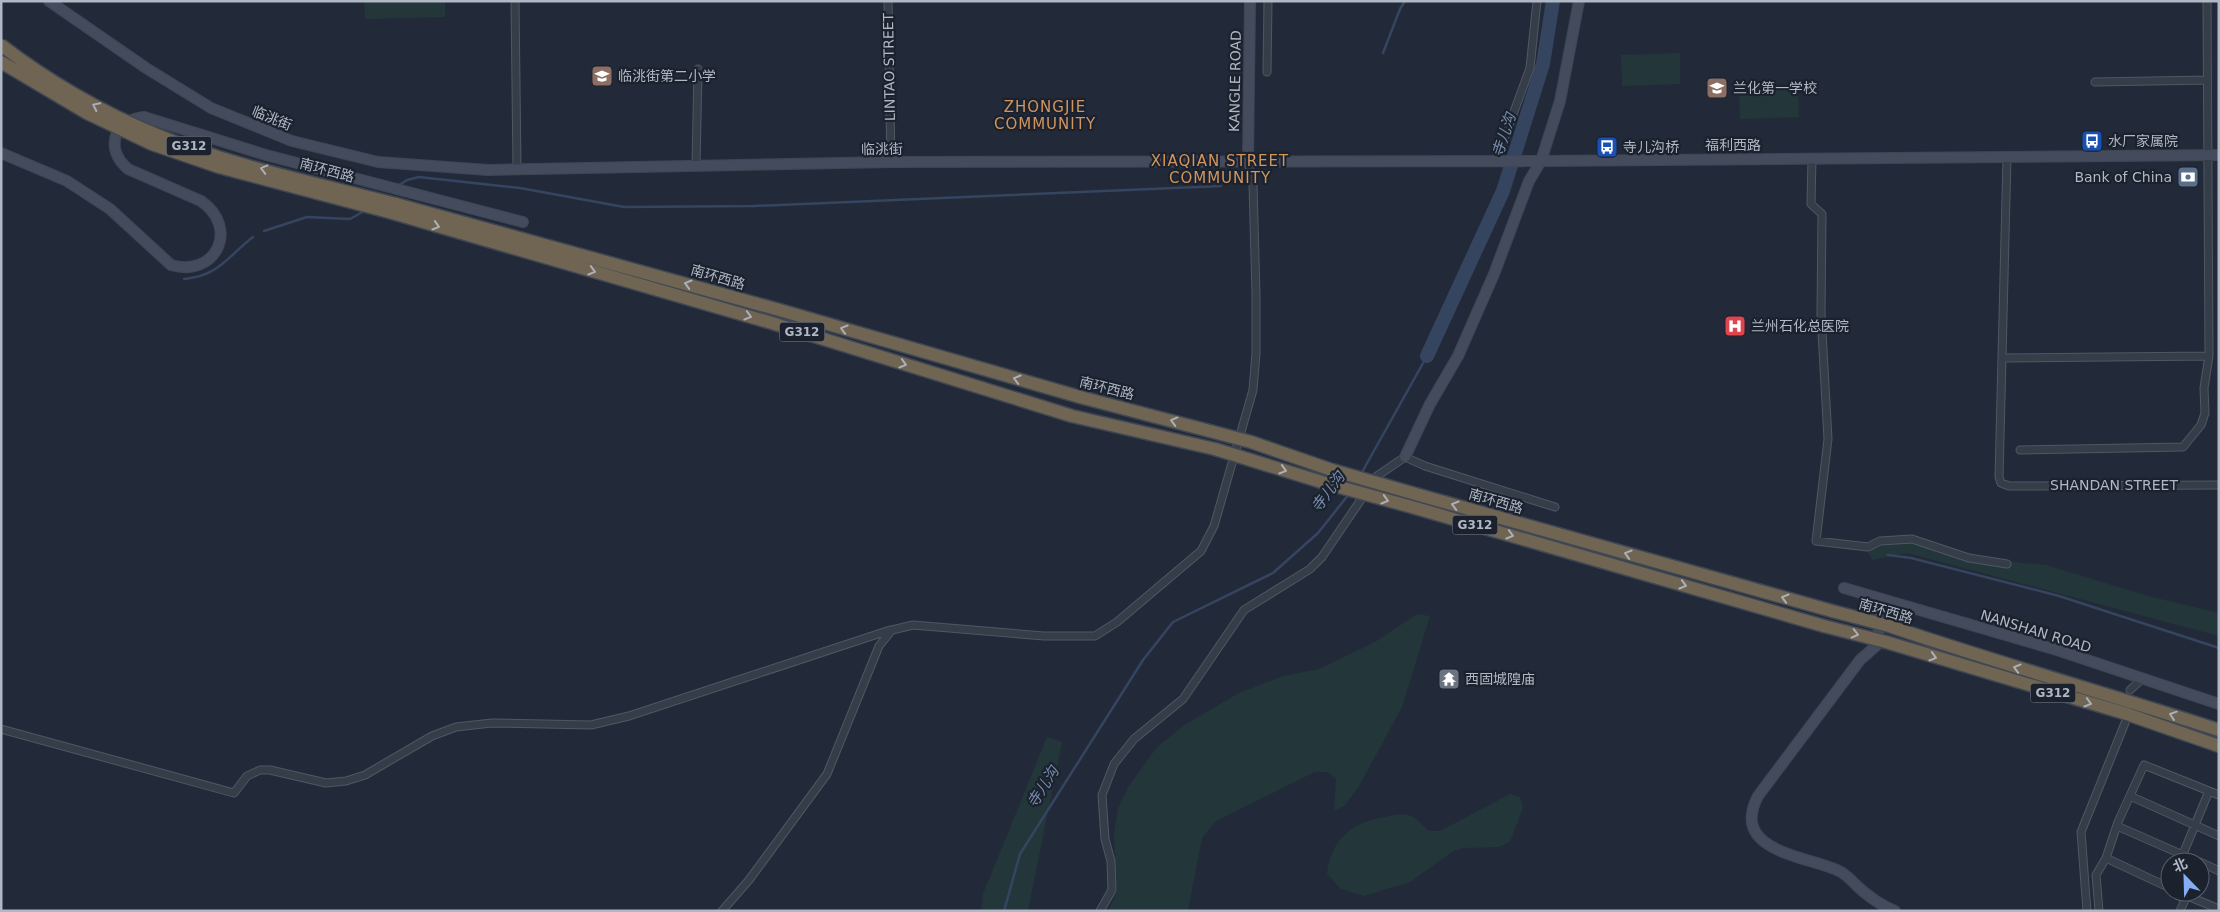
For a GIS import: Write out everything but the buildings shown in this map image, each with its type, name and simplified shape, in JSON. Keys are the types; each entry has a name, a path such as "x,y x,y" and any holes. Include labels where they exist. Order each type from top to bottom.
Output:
{"highway":[{"name":"南环西路","path":"1,45 89,102 155,134 223,158 772,323 1072,416 1241,457 1325,483 1824,626 1886,642 2124,713 2219,746"},
{"name":"南环西路","path":"1,62 87,113 152,144 218,167 392,208 767,306 1080,397 1251,442 1332,470 1889,626 1987,659 2126,699 2219,730"}],"street":[{"name":"临洮街","path":"49,1 146,68 211,108 292,141 378,162 488,170 890,162 1248,161"},
{"path":"515,1 517,169"},
{"name":"LINTAO STREET","path":"888,1 890,162"},
{"name":"KANGLE ROAD","path":"1248,161 1250,1"},
{"path":"1267,72 1268,1"},
{"path":"1499,161 1530,68 1537,1"},
{"path":"1100,911 1112,890 1112,861 1105,839 1102,795 1114,764 1134,739 1183,699 1244,610 1310,569 1322,557 1377,476 1405,458 1430,404 1458,356 1494,274 1538,161 1560,101 1579,1"},
{"path":"2020,450 2182,447 2201,425 2205,413 2204,388 2209,356 2207,1"},
{"path":"696,166 698,69"},
{"path":"2095,82 2207,80"},
{"path":"1,153 67,181 110,209 171,265 181,268 203,264 211,257 218,248 221,237 220,226 210,208 201,201 128,169 121,163 114,146 116,137 120,128 135,118 144,118 266,155 523,222"},
{"name":"福利西路","path":"1248,161 1538,161 2219,155"},
{"path":"2007,157 2003,358 2209,356"},
{"path":"1812,158 1811,204 1822,214 1821,314 1828,439 1816,541 1868,547 1880,541 1912,539 1969,558 2007,564"},
{"path":"1,730 234,793 247,776 260,770 270,770 326,783 346,781 365,775 432,736 456,727 492,723 591,725 629,716 892,630 913,625 1044,636 1095,636 1117,622 1201,551 1214,526 1253,390 1256,353 1256,295 1253,184 1248,161"},
{"name":"SHANDAN STREET","path":"2003,358 1999,477 2001,483 2009,486 2219,485"},
{"path":"1405,458 1555,507"},
{"name":"NANSHAN ROAD","path":"1844,588 2057,650 2141,680 2176,689 2219,704"},
{"path":"1882,600 1877,645 1860,660 1758,796 1752,814 1758,835 1772,848 1841,871 1868,896 1884,907 1895,911"},
{"path":"722,911 749,880 827,774 879,646 892,630"},
{"path":"2130,690 2141,680"},
{"path":"2087,911 2081,832 2126,723"},
{"path":"2099,911 2096,875 2106,858 2117,826 2144,765 2219,795"},
{"path":"2184,852 2210,791"},
{"path":"2130,796 2219,836"},
{"path":"2117,826 2178,852"},
{"path":"2106,858 2160,883"},
{"path":"2204,902 2219,909"}],"green space":[{"path":"364,1 445,1 445,17 365,19"},
{"path":"1680,53 1680,84 1622,86 1621,55"},
{"path":"1798,87 1799,117 1740,119 1739,88"},
{"path":"1894,536 1958,552 2046,565 2148,596 2219,613 2219,636 1907,553 1872,560 1868,552 1877,541"},
{"path":"1417,614 1430,616 1402,707 1358,788 1344,806 1334,811 1336,778 1327,772 1315,772 1216,821 1202,838 1188,911 1108,911 1117,892 1114,834 1118,808 1128,787 1157,747 1186,724 1239,693 1283,676 1319,669 1375,642"},
{"path":"1047,737 1062,742 1028,911 981,911 983,894"},
{"path":"1510,794 1520,797 1523,808 1510,842 1499,847 1463,848 1452,852 1410,882 1364,896 1341,889 1327,874 1329,862 1338,842 1345,834 1363,823 1373,819 1405,815 1414,817 1429,831 1440,831"}],"waterway":[{"path":"1383,53 1405,1"},
{"name":"寺儿沟","path":"1427,356 1503,191 1543,64 1553,1"},
{"path":"398,186 407,180 419,177 520,188 624,207 754,206 1221,186"},
{"path":"264,231 307,217 350,219 366,210"},
{"path":"184,279 196,277 214,270 253,237"},
{"name":"寺儿沟","path":"1361,474 1427,356"},
{"name":"寺儿沟","path":"1004,911 1020,854 1143,660 1173,622 1273,573 1318,533 1349,494"},
{"path":"1888,555 1911,558 2059,596 2219,648"}],"place":[{"name":"临洮街第二小学","path":"602,76"},
{"name":"兰化第一学校","path":"1717,88"},
{"name":"水厂家属院","path":"2092,141"},
{"name":"寺儿沟桥","path":"1607,147"},
{"name":"Bank of China","path":"2188,177"},
{"name":"兰州石化总医院","path":"1735,326"},
{"name":"西固城隍庙","path":"1449,679"}],"district":[{"name":"ZHONGJIE COMMUNITY","path":"1045,116"},
{"name":"XIAQIAN STREET COMMUNITY","path":"1220,170"}]}
